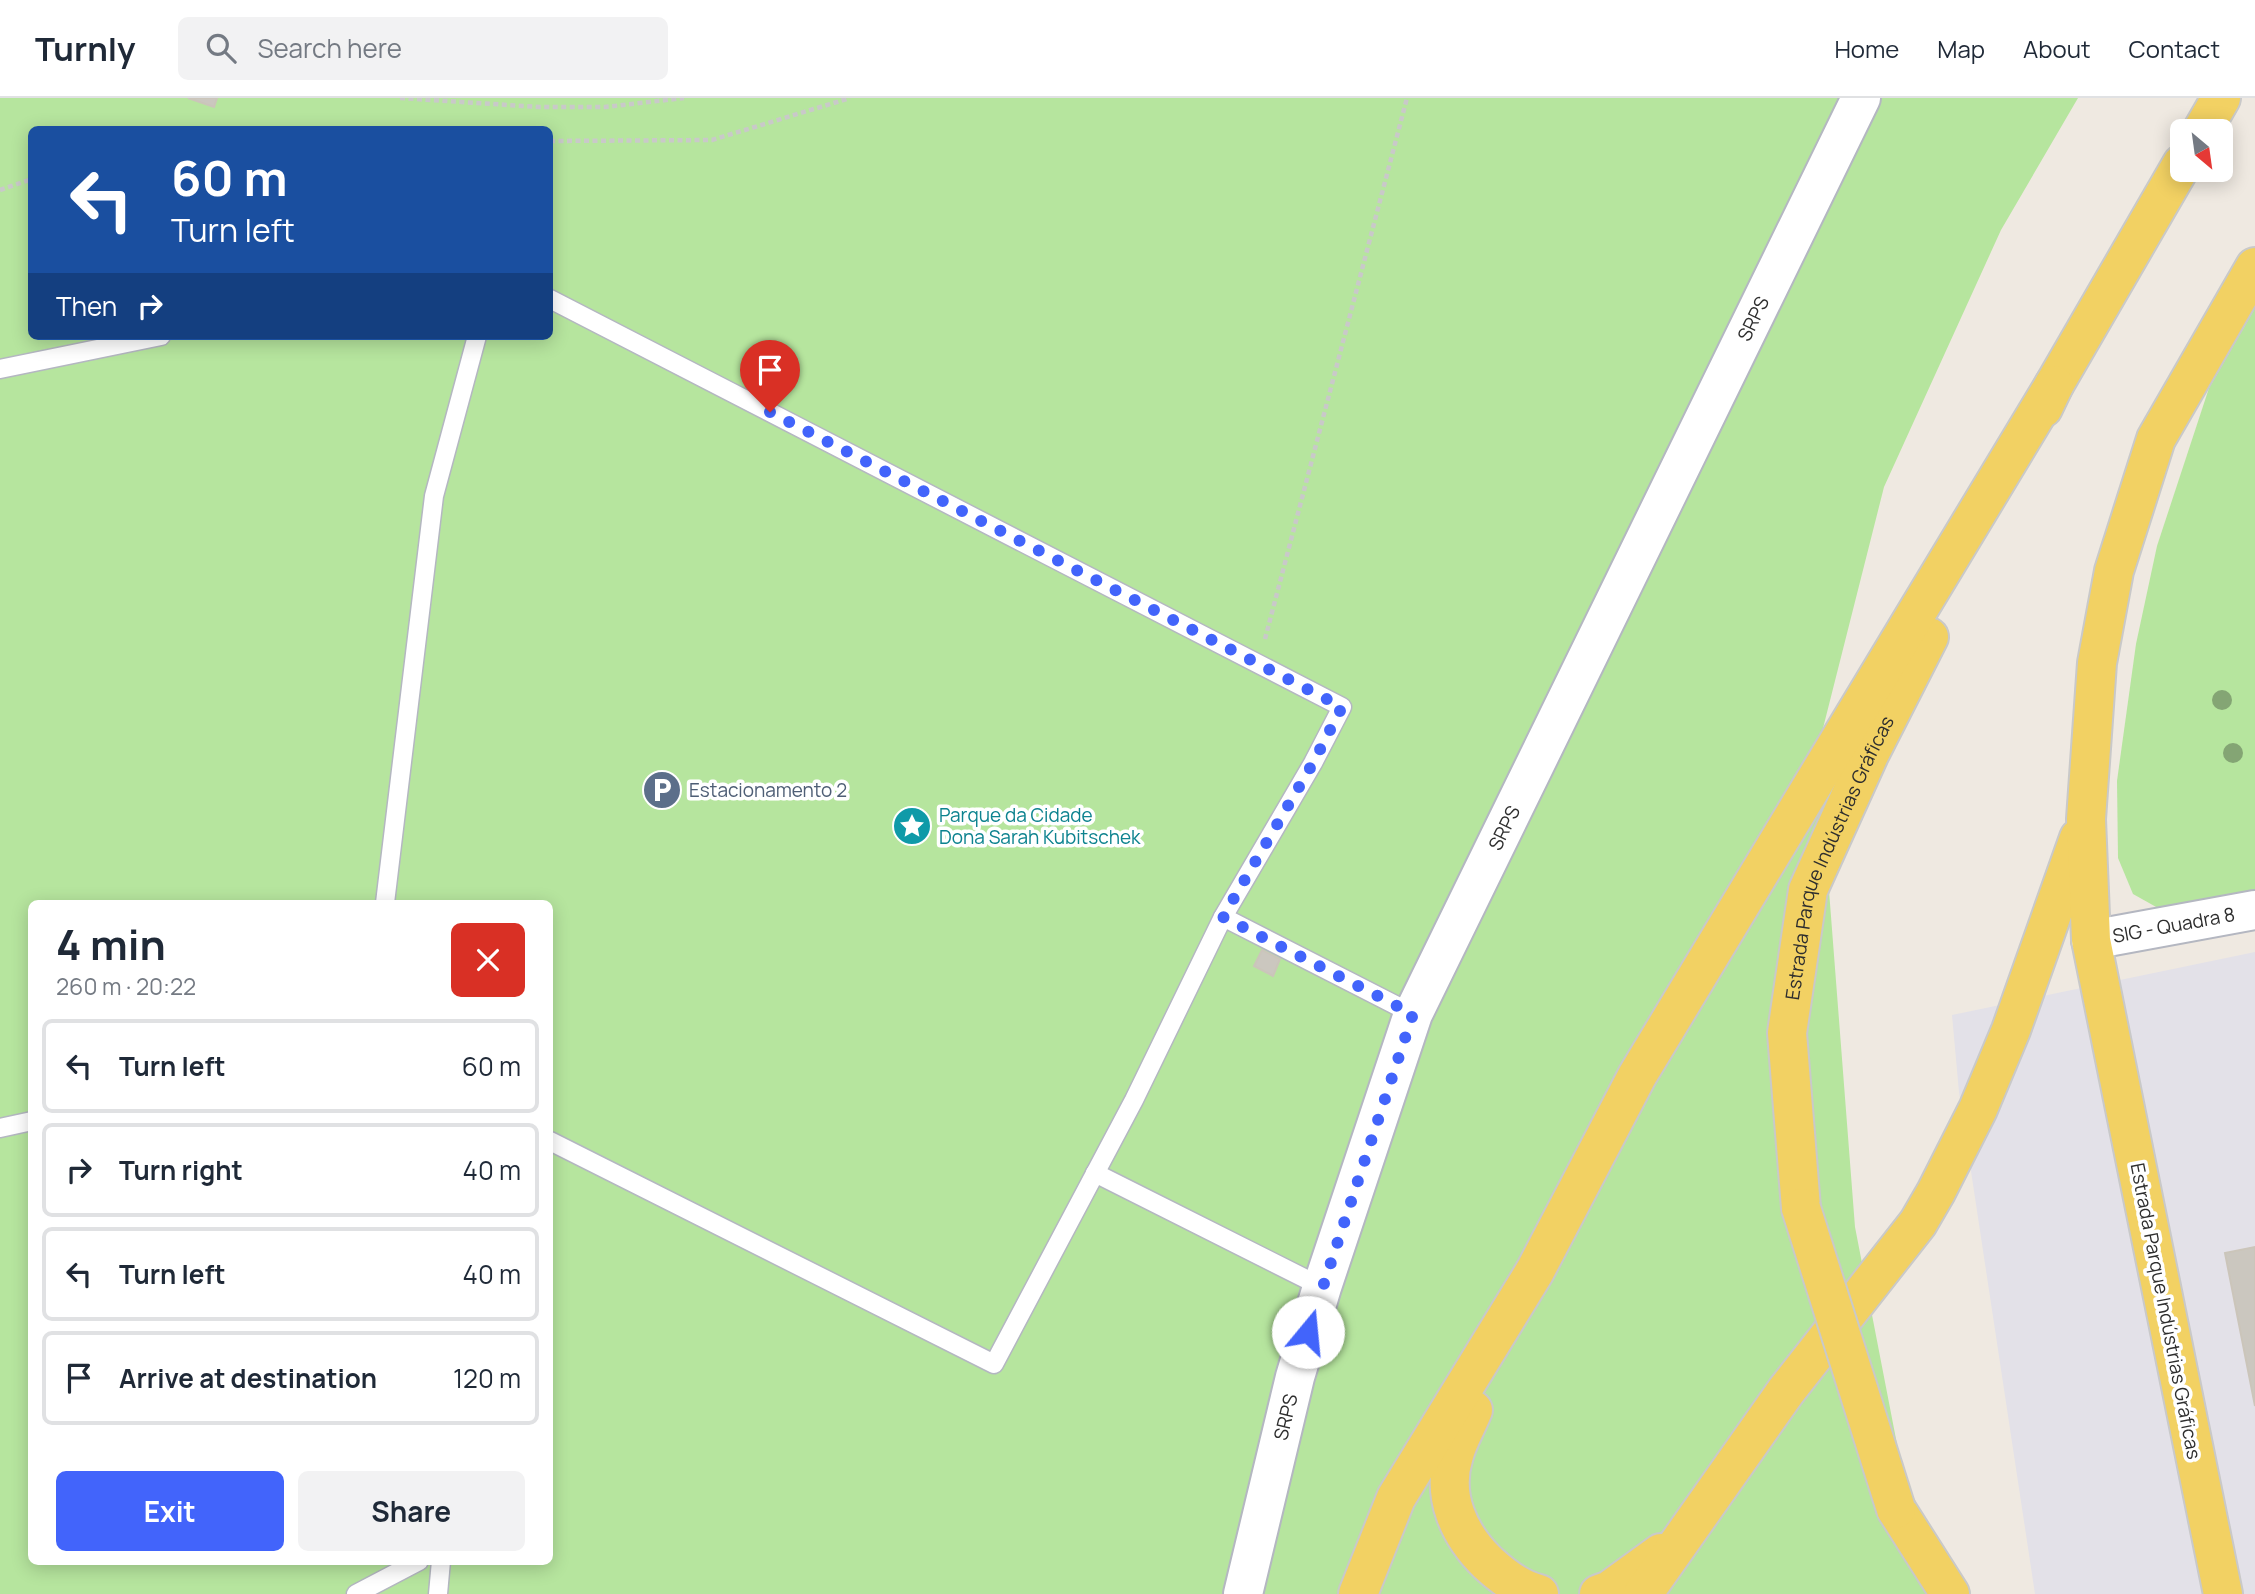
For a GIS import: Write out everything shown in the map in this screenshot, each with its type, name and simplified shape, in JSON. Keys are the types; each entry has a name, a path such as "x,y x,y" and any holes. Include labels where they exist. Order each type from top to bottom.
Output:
{"main road":[{"name":"SRPS","path":"1243,1594 1295,1377 1322,1287 1413,1014 1861,98"},
{"path":"2209,119 2221,98"},
{"name":"Estrada Parque Indústrias Gráficas","path":"1950,1594 1896,1509 1801,1208 1787,1033 1808,890 1869,755 2054,385 2172,182"},
{"name":"Estrada Parque Indústrias Gráficas","path":"2223,1594 2091,940 2086,819 2097,663 2114,571 2156,439 2255,267"},
{"path":"1358,1594 1396,1498 1535,1270 1637,1076 2054,385"},
{"path":"1643,1594 1786,1391 1918,1223 1936,1192 1978,1109 2011,1030 2086,819"},
{"name":"SIG - Quadra 8","path":"2091,940 2255,910"},
{"path":"1535,1270 1453,1456 1450,1496 1461,1530 1475,1550 1499,1572 1531,1592 1539,1594"},
{"path":"1598,1594 1610,1590 1634,1574 1682,1537"}],"lane":[{"path":"553,301 1342,707 1313,763 1223,917 1140,1088 994,1364 553,1143"},
{"path":"0,369 141,340"},
{"path":"385,900 434,496 476,340"},
{"path":"1223,917 1413,1014"},
{"path":"0,1128 28,1122"},
{"path":"1095,1173 1322,1287"},
{"path":"356,1594 411,1565"},
{"path":"438,1594 441,1565"}],"path":[{"path":"400,98 539,107 605,107 684,98"},
{"path":"553,141 712,141 850,98"},
{"path":"1259,664 1408,98"},
{"path":"0,190 28,180"}],"shaded area":[{"path":"2255,952 2255,1594 2035,1594 1959,1092 1952,1015"}],"green space":[{"name":"Parque da Cidade Dona Sarah Kubitschek","path":"0,98 2078,98 2001,230 1884,487 1818,748 1855,1227 1926,1594 0,1594"},
{"path":"2255,308 2255,891 2158,908 2133,894 2118,858 2117,781 2136,644 2157,546 2209,388"}],"building":[{"path":"188,98 217,98 214,107"},
{"path":"1262,950 1280,959 1273,976 1254,966"},
{"path":"2255,1247 2255,1406 2225,1253"}],"place":[{"name":"Estacionamento 2","path":"662,790"},
{"name":"Parque da Cidade Dona Sarah Kubitschek","path":"912,826"}],"route":[{"path":"770,412 1342,707 1313,763 1223,917 1413,1014 1308,1332"}]}
